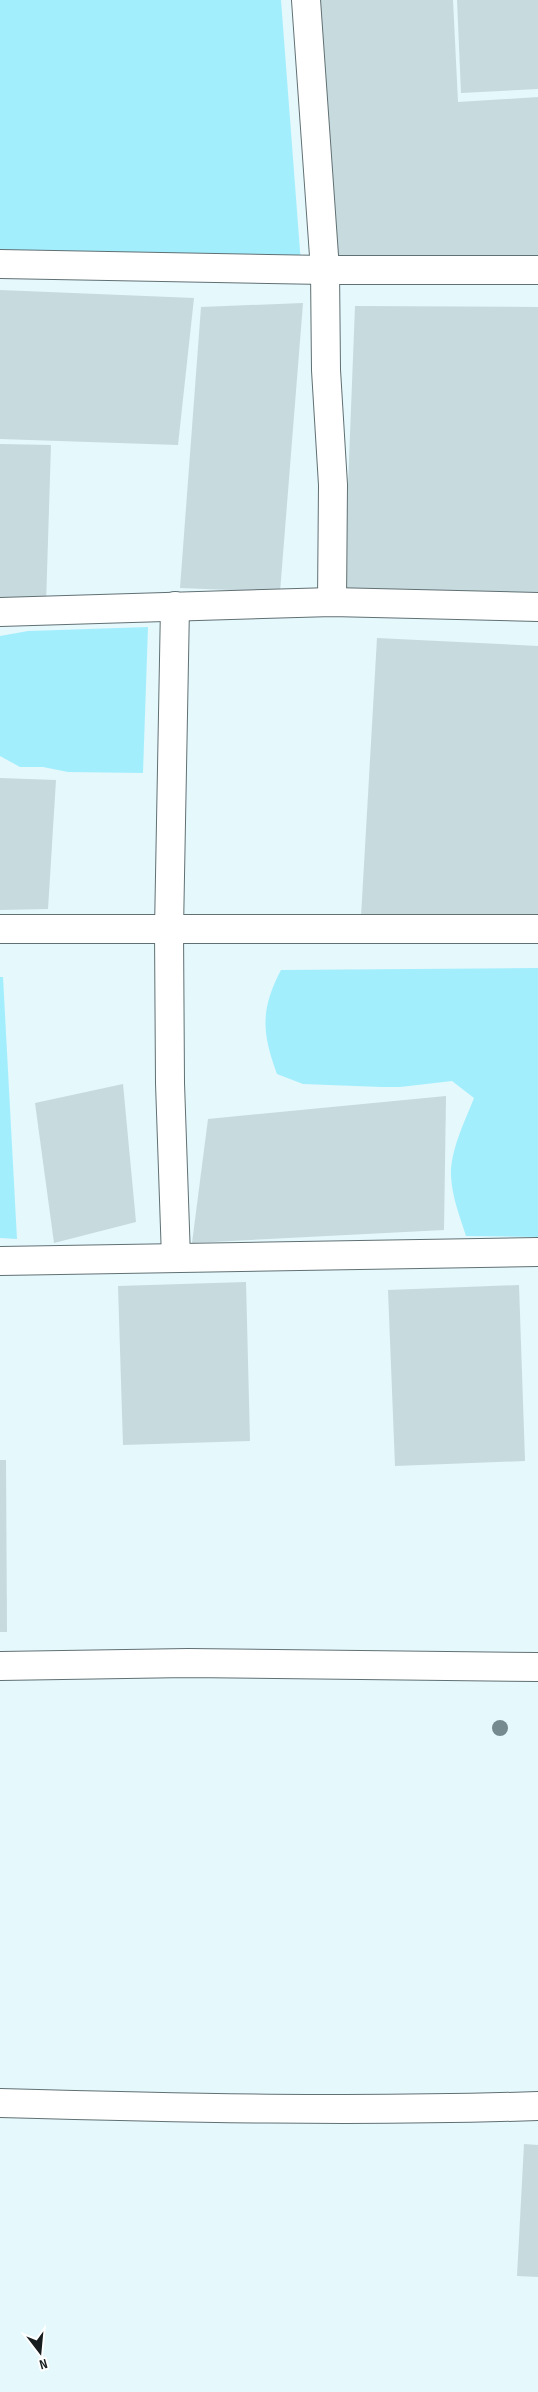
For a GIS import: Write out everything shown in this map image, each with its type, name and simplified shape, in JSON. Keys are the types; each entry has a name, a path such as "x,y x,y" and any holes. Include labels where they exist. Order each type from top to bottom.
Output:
{"street":[{"path":"306,0 325,270 326,370 334,485 332,602"},
{"path":"0,264 325,270 538,270"},
{"path":"0,612 332,602 538,607"},
{"path":"175,606 169,930 170,1083 176,1258"},
{"path":"0,929 538,929"},
{"path":"0,1261 538,1252"},
{"path":"0,1666 188,1664 538,1667"},
{"path":"0,2103 226,2109 538,2106"}],"shaded area":[{"path":"0,0 281,0 302,277 0,268"},
{"path":"148,627 143,773 68,772 43,767 20,767 0,756 0,636 28,631"},
{"path":"538,968 538,1237 466,1236 453,1192 451,1166 459,1136 474,1098 452,1081 400,1087 303,1084 277,1074 268,1046 266,1022 269,997 281,970"},
{"path":"0,977 3,977 17,1239 0,1238"}],"building":[{"path":"318,0 453,0 458,102 538,97 538,269 326,268"},
{"path":"457,0 538,0 538,89 461,93"},
{"path":"0,290 194,298 178,445 0,439"},
{"path":"303,303 280,592 180,588 201,307"},
{"path":"355,306 538,307 538,596 344,588"},
{"path":"0,444 51,445 46,604 0,604"},
{"path":"377,638 538,646 538,925 361,917"},
{"path":"0,778 56,780 48,909 0,910"},
{"path":"123,1084 136,1222 54,1243 35,1103"},
{"path":"446,1096 444,1230 192,1243 208,1119"},
{"path":"246,1282 250,1441 123,1445 118,1286"},
{"path":"519,1285 525,1461 395,1466 388,1290"},
{"path":"0,1460 6,1460 7,1632 0,1632"},
{"path":"524,2144 538,2145 538,2277 517,2276"}]}
